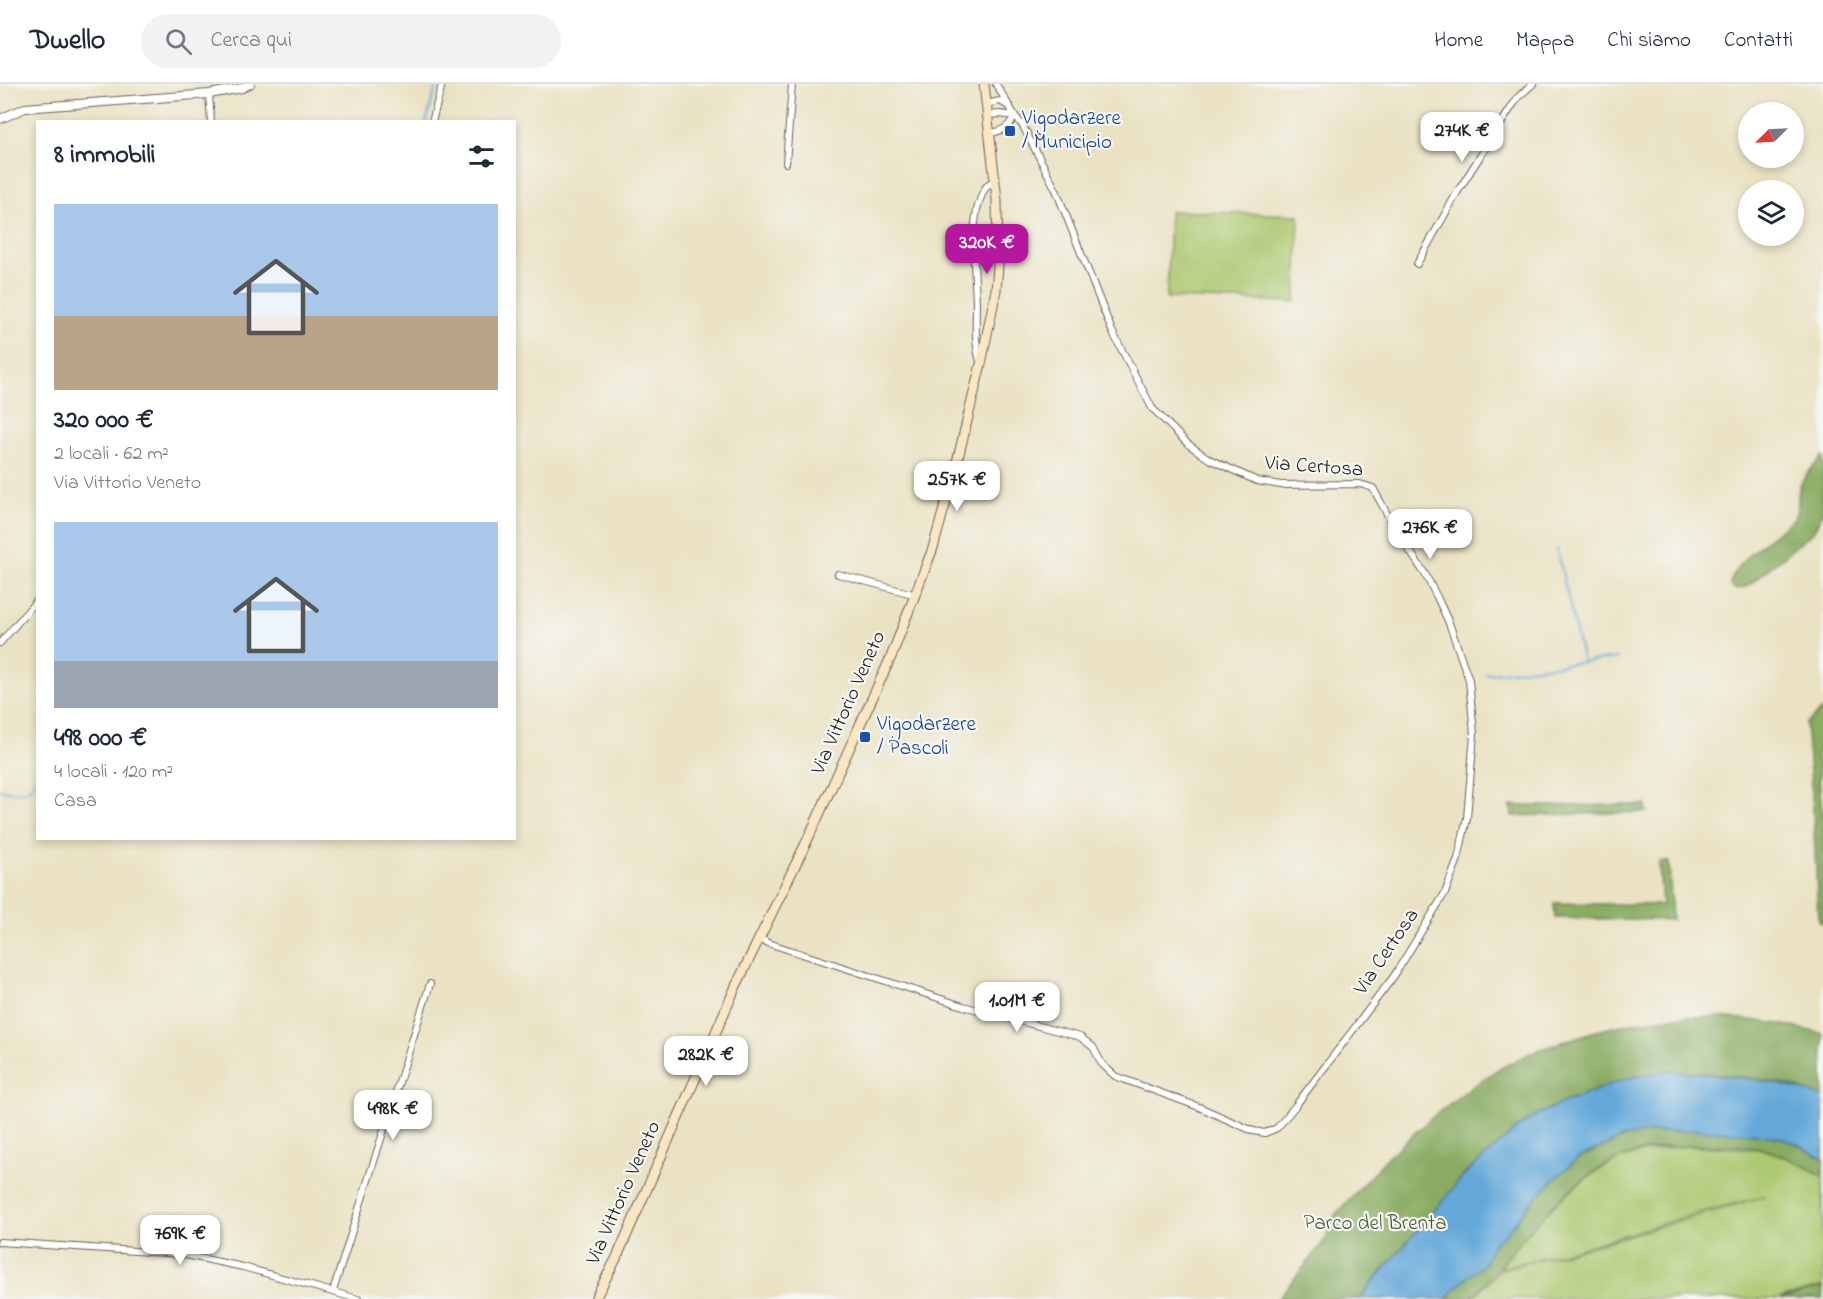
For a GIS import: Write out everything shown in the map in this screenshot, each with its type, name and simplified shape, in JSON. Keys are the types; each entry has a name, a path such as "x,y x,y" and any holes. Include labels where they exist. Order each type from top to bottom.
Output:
{"main road":[{"name":"Via Vittorio Veneto","path":"595,1299 617,1257 712,1038 891,657 916,595 943,515 981,364 992,312 998,267 996,180 984,84"}],"street":[{"path":"0,119 25,108 209,94 242,88 250,84"},
{"path":"433,120 442,84"},
{"path":"786,163 792,84"},
{"name":"Via Certosa","path":"759,938 768,943 963,1006 1080,1037 1093,1047 1102,1064 1115,1076 1198,1107 1253,1131 1265,1133 1277,1128 1296,1105 1394,976 1445,893 1458,859 1467,819 1474,734 1469,680 1449,622 1425,574 1394,527 1373,488 1360,484 1281,485 1257,480 1209,459 1195,449 1152,408 1112,331 1056,190 1023,126 1015,117 996,84"},
{"path":"1417,264 1458,191 1518,97 1533,84"},
{"path":"209,94 212,120"},
{"path":"986,104 1000,101 1010,108"},
{"path":"988,115 1000,114 1015,117 1009,127 1000,132 990,133"},
{"path":"981,364 977,341 977,210 987,184 996,180"},
{"path":"838,574 916,595"},
{"path":"0,643 36,601"},
{"path":"333,1292 430,984"},
{"path":"0,1242 181,1254 228,1263 358,1299"}],"green space":[{"path":"1170,211 1299,215 1296,302 1167,298"},
{"path":"1823,456 1823,512 1813,532 1754,581 1745,587 1735,589 1730,585 1739,566 1756,548 1794,518 1797,511 1798,493 1803,480"},
{"path":"1823,709 1823,746 1819,748 1817,755 1823,823 1823,923 1820,922 1818,916 1806,724"},
{"path":"1646,805 1647,812 1512,816 1511,806"},
{"path":"1659,862 1669,862 1672,920 1555,918 1554,903 1662,905"},
{"name":"Parco del Brenta","path":"1677,1017 1751,1020 1823,1034 1823,1097 1791,1086 1718,1074 1664,1071 1625,1079 1569,1100 1538,1114 1520,1126 1466,1173 1359,1299 1278,1299 1326,1239 1335,1215 1388,1157 1436,1114 1465,1092 1497,1070 1535,1051 1596,1031 1636,1022"},
{"path":"1700,1130 1754,1133 1785,1139 1823,1159 1823,1175 1772,1152 1750,1146 1672,1147 1629,1155 1596,1171 1556,1203 1470,1299 1446,1299 1484,1264 1493,1244 1508,1231 1535,1198 1579,1158 1624,1137 1652,1132"},
{"path":"1689,1146 1762,1149 1790,1158 1823,1176 1823,1286 1777,1299 1472,1299 1500,1269 1578,1250 1765,1196 1698,1213 1577,1249 1500,1268 1510,1253 1553,1206 1604,1167 1636,1154"},
{"path":"1823,1287 1823,1299 1781,1299"}],"water":[{"path":"1664,1071 1745,1078 1823,1097 1823,1159 1782,1138 1756,1134 1700,1130 1652,1132 1624,1137 1579,1158 1561,1173 1535,1198 1508,1231 1493,1244 1484,1264 1446,1299 1359,1299 1466,1173 1520,1126 1538,1114 1569,1100 1625,1079"}],"waterway":[{"path":"427,120 437,84"},
{"path":"1557,550 1583,662"},
{"path":"1486,674 1618,658"},
{"path":"0,790 23,792 31,787 36,778"}],"place":[{"name":"Vigodarzere / Municipio","path":"1010,131"},
{"name":"Vigodarzere / Pascoli","path":"865,737"}]}
